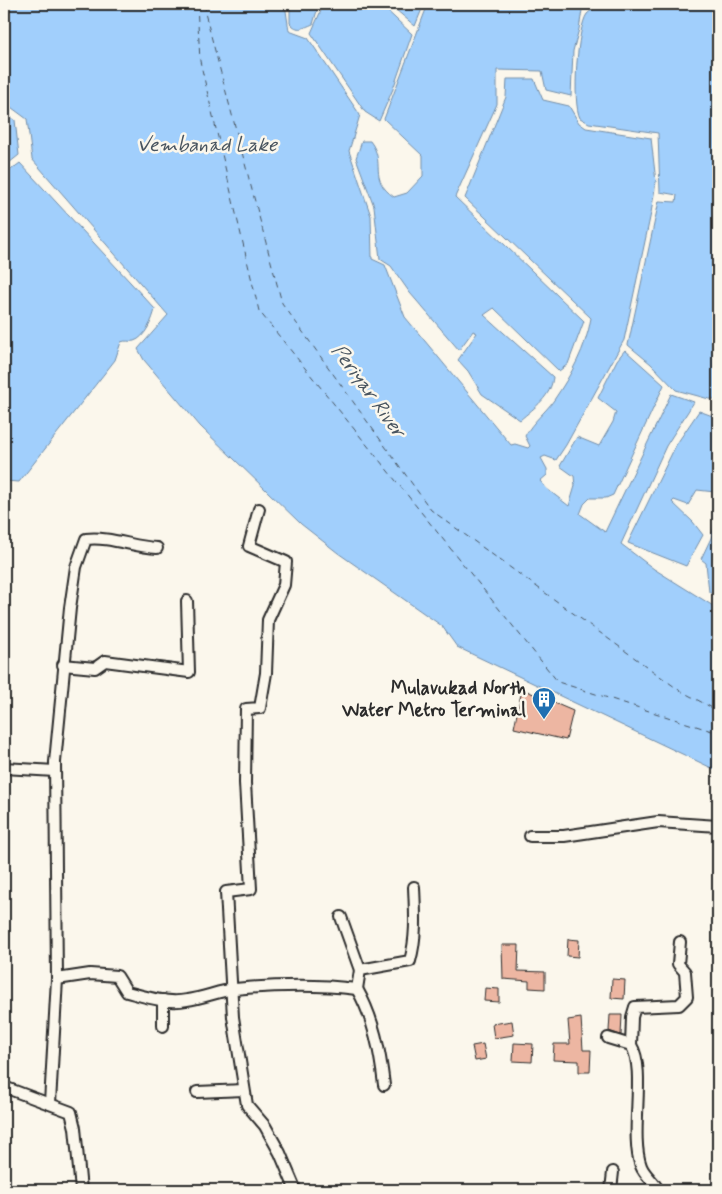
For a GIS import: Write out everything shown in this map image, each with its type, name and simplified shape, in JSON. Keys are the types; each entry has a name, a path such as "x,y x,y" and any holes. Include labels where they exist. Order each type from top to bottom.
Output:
{"street":[{"path":"259,509 249,546 286,562 284,586 268,620 266,673 260,708 246,709 245,783 250,889 226,892 233,1017 247,1105 264,1126 280,1153 294,1190"},
{"path":"50,1103 57,979 55,771 63,665 76,567 86,539 96,538 138,547 157,548"},
{"path":"63,665 95,668 105,661 188,672 187,601"},
{"path":"4,768 55,771"},
{"path":"530,836 564,836 658,822 718,826"},
{"path":"360,970 410,961 415,931 414,887"},
{"path":"340,917 360,970 357,989 367,1006 378,1042 384,1085"},
{"path":"658,1190 640,1164 636,1115 637,1054 631,1044 632,1017 635,1007 679,1005 686,997 685,972 678,964 680,942"},
{"path":"57,979 90,974 117,976 127,992 163,1000 184,1001 232,990 317,985 357,989"},
{"path":"163,1000 163,1026"},
{"path":"608,1038 631,1044"},
{"path":"4,1087 71,1112 75,1128 80,1190"},
{"path":"197,1092 244,1090"},
{"path":"611,1190 613,1172"}],"water":[{"name":"Vembanad Lake","path":"4,4 285,4 289,31 308,38 360,115 349,151 371,216 372,259 385,265 405,317 511,445 515,444 528,448 530,446 525,436 554,400 572,371 586,340 591,318 465,198 506,97 507,79 534,79 543,100 569,106 579,123 586,128 651,138 656,182 624,340 556,460 545,456 541,458 547,469 547,475 540,481 569,506 575,486 574,476 560,466 577,437 599,446 613,422 616,412 598,398 617,360 625,350 664,385 613,495 606,498 590,498 584,504 580,514 605,532 671,394 694,402 666,446 621,544 654,569 718,609 718,771 457,647 442,626 338,553 301,524 200,426 144,360 138,349 168,315 32,159 27,119 4,102"},
{"path":"290,4 319,4 313,24 301,28 293,26 290,23"},
{"path":"324,4 380,4 412,34 393,89 379,121 365,112 311,33"},
{"path":"389,4 424,4 415,26"},
{"path":"428,4 583,4 573,51 571,96 546,90 542,71 497,70 497,104 455,197 584,321 568,364 559,371 494,308 484,315 553,377 546,396 520,420 482,394 468,371 458,360 477,333 473,331 459,350 410,293 391,266 380,259 374,206 356,158 362,141 370,141 377,156 381,183 394,197 407,193 423,176 423,156 384,119"},
{"path":"662,4 718,4 718,399 709,399 676,390 651,364 628,345 659,201 676,202 677,195 660,192 658,133 589,123 580,118 576,97 578,49 587,14 596,7 659,9"},
{"path":"4,113 15,120 19,155 4,167"},
{"path":"20,163 155,309 150,323 142,336 134,341 121,342 115,360 19,482 4,481 4,175"},
{"path":"699,411 718,418 718,479 715,492 697,490 688,505 674,500 672,502 693,522 703,535 686,566 628,543 676,445"},
{"path":"718,510 718,598 709,592 706,563 701,559 711,538"}],"building":[{"name":"Mulavukad North Water Metro Terminal","path":"522,689 573,711 566,740 514,728"},
{"path":"568,939 579,940 578,957 567,956"},
{"path":"502,945 519,945 518,971 545,972 545,989 529,988 529,981 503,979"},
{"path":"612,979 625,980 624,999 611,998"},
{"path":"485,988 499,989 499,1002 484,1001"},
{"path":"610,1015 622,1015 621,1035 609,1031"},
{"path":"581,1018 583,1050 591,1050 590,1072 579,1072 579,1061 553,1060 554,1044 570,1044 568,1020"},
{"path":"512,1021 514,1035 494,1038 492,1024"},
{"path":"514,1043 533,1044 532,1062 513,1061"},
{"path":"483,1044 486,1059 475,1061 472,1046"}],"ferry route":[{"path":"197,4 200,61 259,311 558,682 718,733"},
{"path":"206,4 205,13 282,303 431,510 679,690 718,711"}],"place":[{"name":"Mulavukad North Water Metro Terminal","path":"544,720"}],"water label":[{"name":"Periyar River","path":"368,391"}]}
